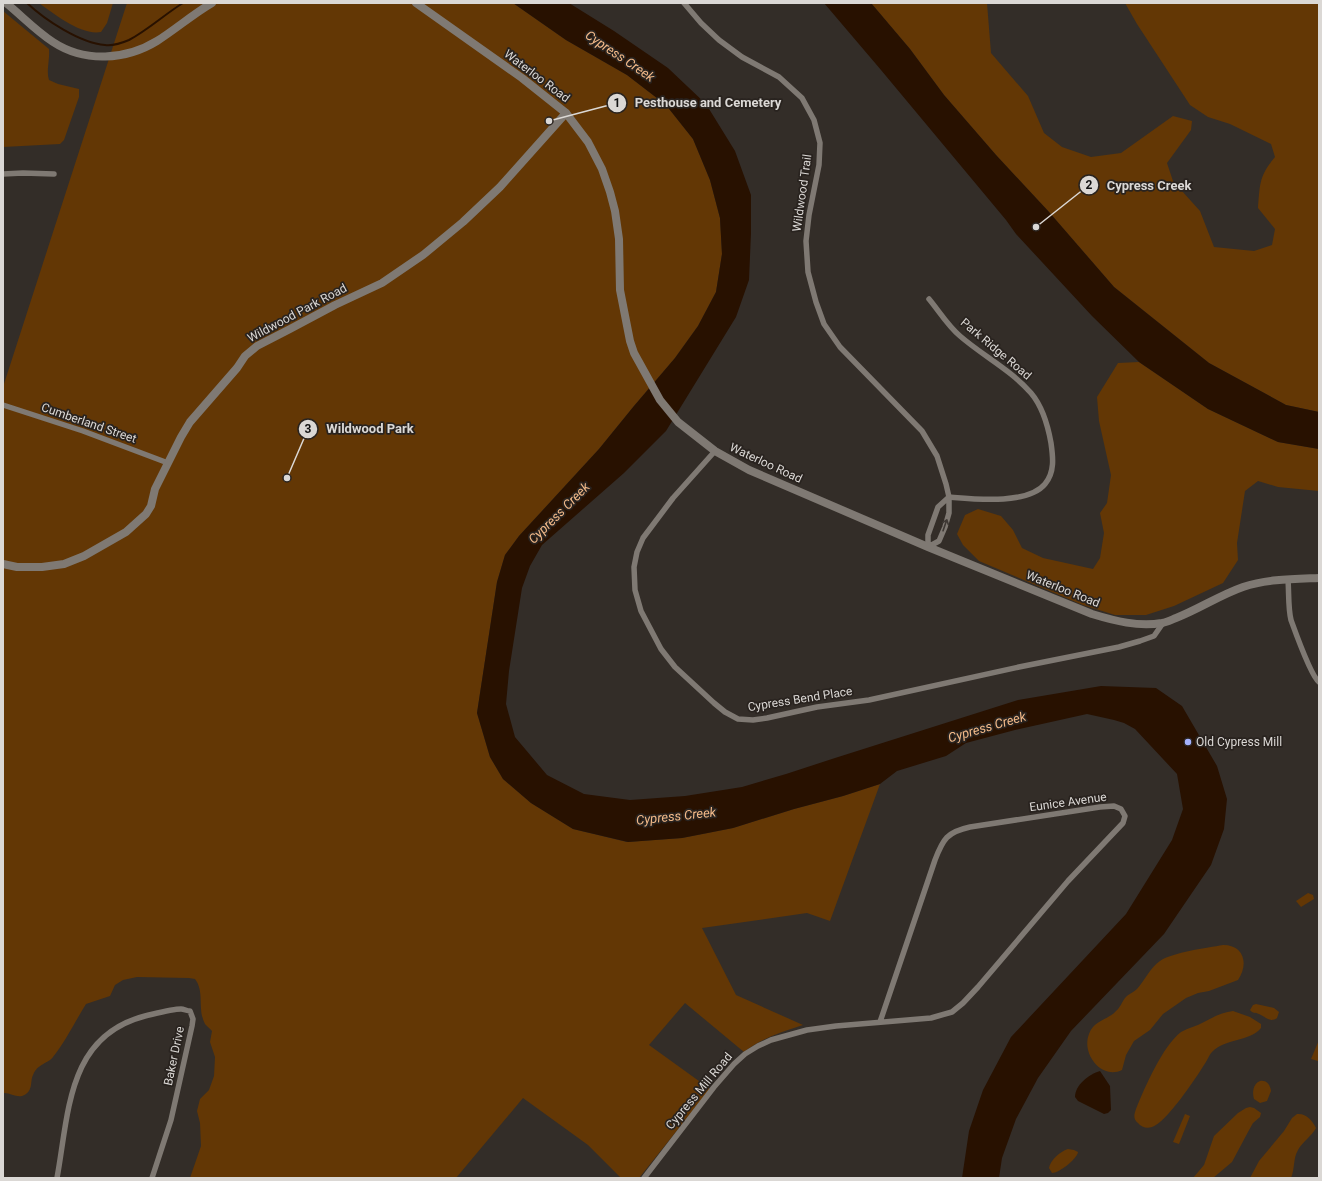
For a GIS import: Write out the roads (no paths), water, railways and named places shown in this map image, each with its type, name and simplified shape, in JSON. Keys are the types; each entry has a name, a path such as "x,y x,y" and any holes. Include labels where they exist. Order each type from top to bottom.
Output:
{"street":[{"path":"6,3 54,43 74,52 95,56 117,56 138,51 157,41 198,11 212,3"},
{"name":"Waterloo Road","path":"416,3 522,78 566,113 588,142 602,169 615,212 619,239 620,290 630,341 634,353 660,400 678,422 715,451 749,470 928,547 1092,614 1114,621 1136,624 1163,623 1244,587 1263,582 1319,578"},
{"name":"Wildwood Trail","path":"684,3 701,23 719,40 742,57 779,77 802,98 814,120 820,142 819,165 809,215 806,241 808,272 816,302 824,324 840,347 922,431 938,456 949,497 949,513 939,541 928,547"},
{"name":"Wildwood Park Road","path":"3,564 17,568 64,564 84,556 126,532 146,514 151,506 155,489 190,422 237,368 245,356 257,346 335,305 382,283 423,255 463,222 500,187 566,113"},
{"path":"3,174 54,174"},
{"name":"Park Ridge Road","path":"929,299 959,336 1018,379 1032,395 1043,414 1050,435 1053,457 1052,471 1049,478 1045,484 1033,493 998,500 949,497"},
{"name":"Cumberland Street","path":"3,405 83,431 168,463"},
{"name":"Cypress Bend Place","path":"715,451 673,498 643,538 637,552 634,567 635,590 640,611 661,649 675,666 714,703 725,712 738,719 752,720 767,718 869,700 1119,647 1140,642 1154,636 1163,623"},
{"path":"928,547 928,535 938,507 949,497"},
{"path":"1288,580 1291,619 1315,679 1319,682"},
{"name":"Eunice Avenue","path":"1114,806 1121,809 1125,816 1123,823 1068,881 988,976 963,1003 952,1012 945,1015 880,1022 940,846 949,834 970,827 1100,807 1114,806"},
{"name":"Baker Drive","path":"57,1178 72,1091 81,1066 88,1056 99,1042 124,1024 147,1015 182,1009 190,1012 193,1019 192,1026 171,1120 152,1178"},
{"name":"Cypress Mill Road","path":"644,1178 714,1086 734,1064 751,1050 771,1040 807,1030 880,1022"}],"water":[{"name":"Cypress Creek","path":"513,3 569,3 614,31 668,68 706,104 735,151 751,195 749,280 736,317 666,431 624,473 542,545 530,566 522,588 509,671 506,704 515,737 547,775 584,794 630,800 685,796 742,787 1018,700 1101,686 1156,688 1182,706 1217,766 1227,799 1224,829 1211,865 1164,934 1071,1031 1038,1078 1016,1119 1002,1158 999,1178 962,1178 969,1131 983,1090 1011,1037 1126,914 1172,840 1183,809 1177,774 1135,729 1124,723 1087,714 1015,730 966,743 946,756 897,771 880,784 733,828 682,838 628,842 573,829 531,803 503,779 490,757 477,713 497,582 505,555 519,536 599,449 675,358 698,326 716,292 722,254 720,218 710,180 693,139 666,105 627,75 566,40"},
{"path":"824,3 871,3 910,49 944,95 1114,287 1209,363 1286,405 1319,412 1319,449 1278,442 1208,409 1139,362 1092,316 1016,234 1006,220"},
{"path":"1100,1071 1110,1086 1111,1110 1104,1114 1078,1101 1075,1097 1077,1088 1080,1084 1091,1075"}],"waterway":[{"path":"27,3 34,10 63,30 85,40 108,45 129,40 143,32 183,3"}],"place":[{"name":"Pesthouse and Cemetery","path":"549,121"},
{"name":"Cypress Creek","path":"1036,227"},
{"name":"Wildwood Park","path":"287,478"},
{"name":"Old Cypress Mill","path":"1188,742"}]}
